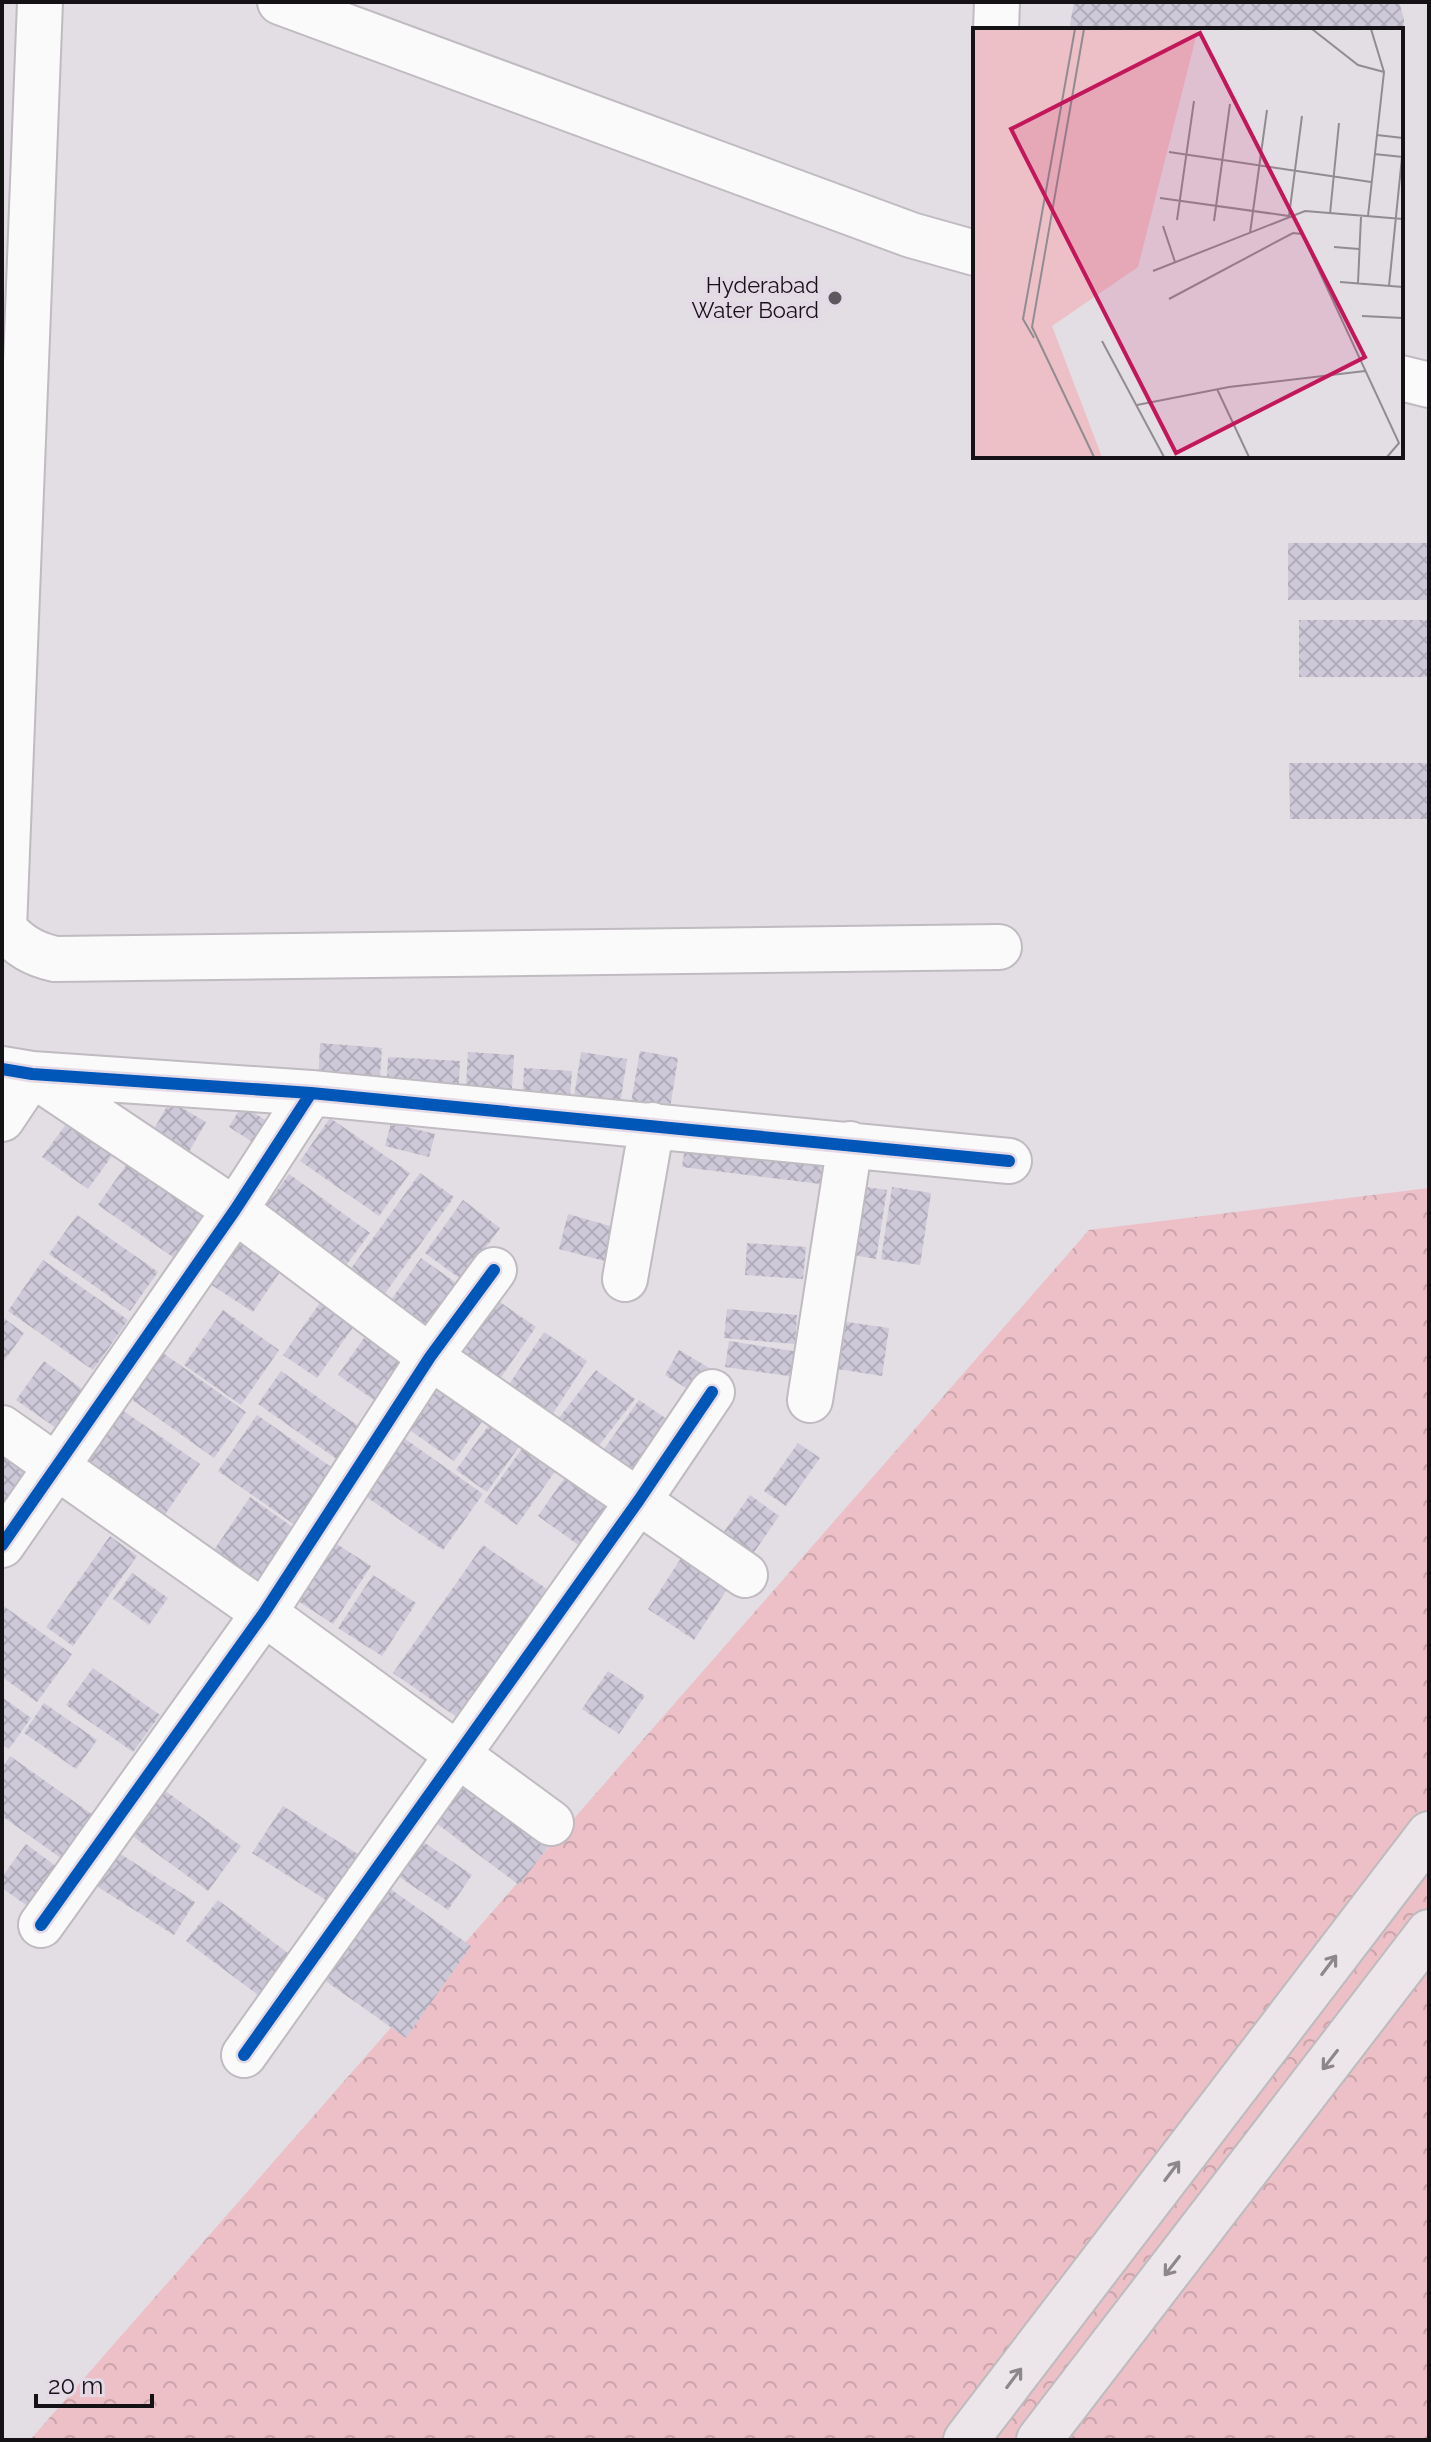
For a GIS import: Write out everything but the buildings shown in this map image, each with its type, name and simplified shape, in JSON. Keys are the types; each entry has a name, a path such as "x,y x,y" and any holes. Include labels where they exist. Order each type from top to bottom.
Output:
{"main road":[{"path":"966,2440 1429,1834"},
{"path":"1039,2440 1429,1932"}],"street":[{"path":"40,2 4,929 18,943 34,954 55,959 999,947"},
{"path":"280,2 911,235 973,252"},
{"path":"996,28 997,2"},
{"path":"1403,378 1429,385"},
{"path":"17,1072 311,1093 1009,1161"},
{"path":"2,1119 17,1072"},
{"path":"17,1072 235,1210 430,1357 745,1575"},
{"path":"2,1545 235,1210 311,1093"},
{"path":"625,1279 652,1125"},
{"path":"810,1400 850,1144"},
{"path":"41,1925 264,1613 430,1357 494,1270"},
{"path":"244,2055 458,1757 712,1392"},
{"path":"2,1428 264,1613 551,1823"}],"green space":[{"path":"1429,1188 1429,2440 30,2440 1089,1230"}],"cycle path":[{"path":"2,1069 32,1074 311,1093 1009,1161"},
{"path":"2,1545 235,1210 311,1093"},
{"path":"41,1925 264,1613 430,1357 494,1270"},
{"path":"244,2055 639,1500 712,1392"}],"place":[{"name":"Hyderabad Water Board","path":"835,298"}]}
